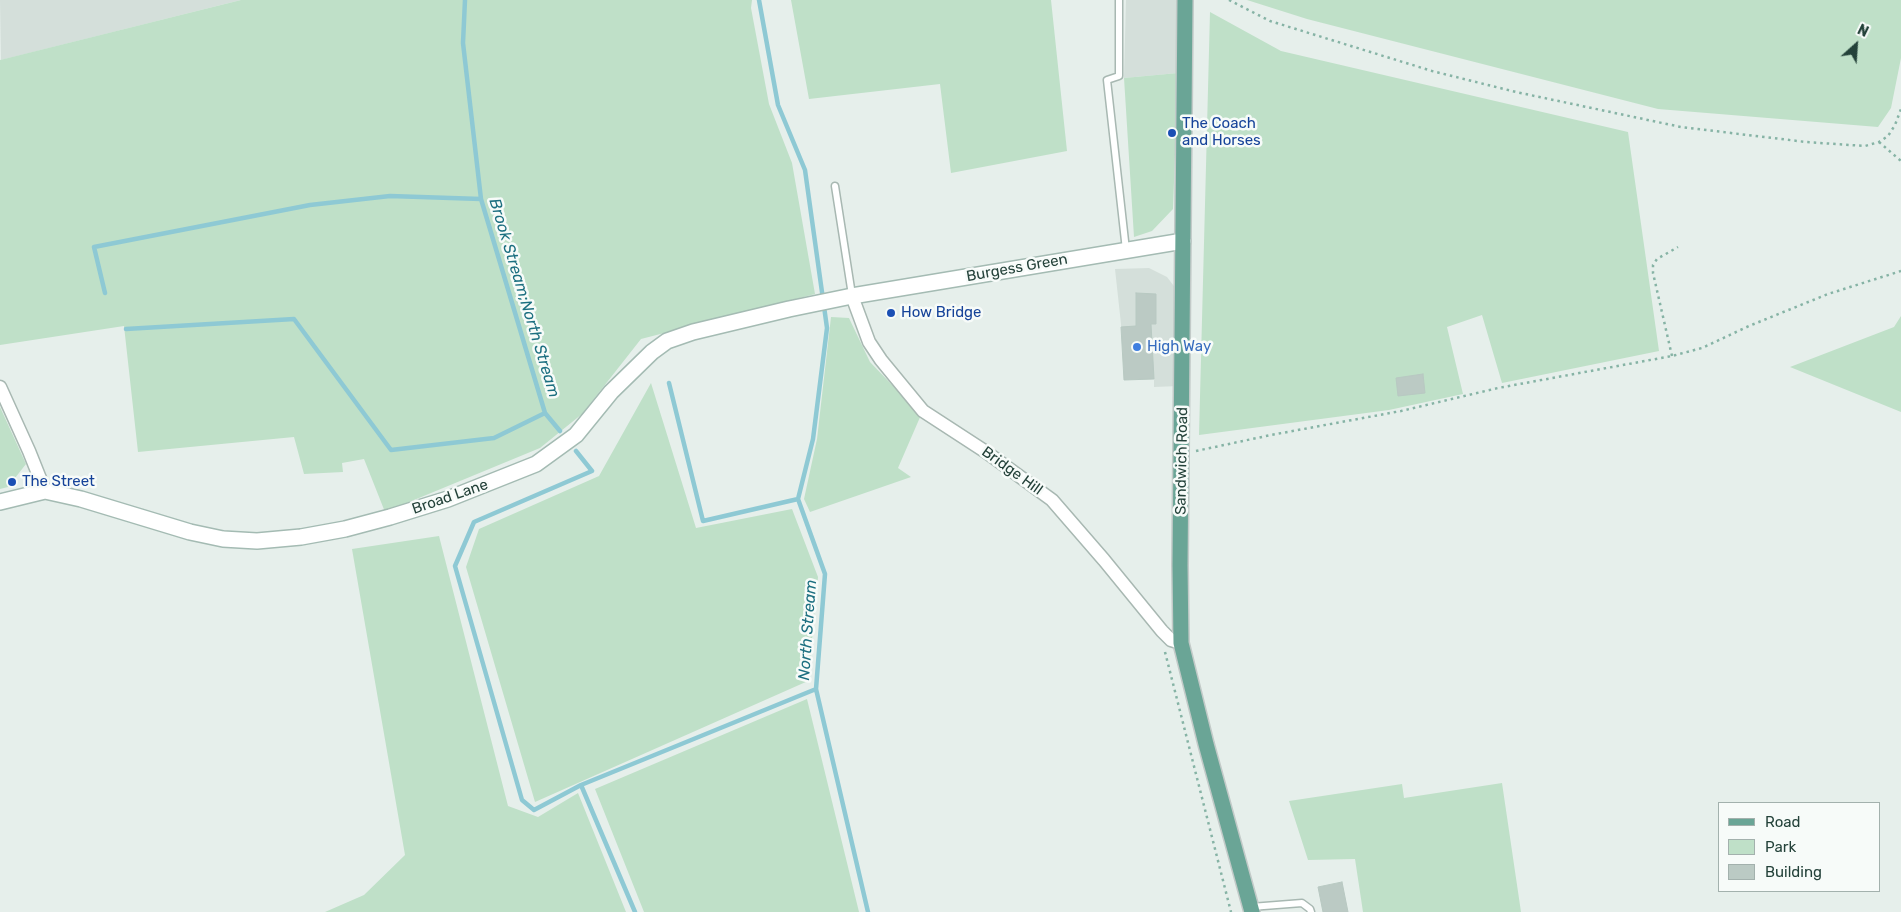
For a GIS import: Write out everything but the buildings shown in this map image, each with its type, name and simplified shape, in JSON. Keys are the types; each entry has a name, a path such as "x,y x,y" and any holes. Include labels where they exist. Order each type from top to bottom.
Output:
{"main road":[{"name":"Sandwich Road","path":"1186,0 1180,565 1181,643 1206,744 1252,909"}],"street":[{"name":"Burgess Green","path":"852,296 1183,241"},
{"name":"Broad Lane","path":"0,502 45,491 81,499 190,532 223,539 257,541 301,537 345,529 448,498 536,464 576,435 632,370 667,341 723,324 852,296"},
{"name":"Bridge Hill","path":"852,296 869,342 881,360 923,410 986,452 1052,500 1162,631 1171,640 1181,643"},
{"path":"0,387 45,491"}],"lane":[{"path":"1119,0 1120,76 1107,80 1126,250"},
{"path":"835,186 852,296"},
{"path":"1252,909 1302,903 1310,909 1310,912"}],"path":[{"path":"1229,0 1270,21 1310,35 1432,71 1516,92 1681,127 1806,142 1865,146 1879,142 1888,136 1895,125 1901,109"},
{"path":"1879,142 1901,161"},
{"path":"1672,356 1653,273 1653,265 1657,258 1678,248"},
{"path":"1182,454 1401,411 1508,386 1672,356 1702,348 1749,326 1828,294 1901,271"},
{"path":"1162,631 1166,660 1231,912"}],"shaded area":[{"path":"0,0 241,0 1,60"},
{"path":"1126,0 1179,0 1178,73 1124,78"},
{"path":"1149,268 1167,277 1180,294 1179,386 1154,387 1154,379 1124,380 1121,324 1115,269"}],"green space":[{"path":"241,0 752,0 751,8 769,104 792,163 815,294 641,339 582,414 540,448 385,512 364,459 342,463 343,472 304,474 294,437 138,452 124,326 0,345 0,60"},
{"path":"791,0 1051,0 1067,151 951,173 940,84 809,99"},
{"path":"1247,0 1901,0 1901,58 1891,108 1878,127 1658,109 1307,19"},
{"path":"1210,12 1281,51 1628,132 1659,351 1502,383 1482,315 1447,327 1463,394 1389,410 1199,435"},
{"path":"1178,73 1173,209 1152,231 1134,237 1124,78"},
{"path":"1901,316 1901,412 1790,367 1894,327"},
{"path":"831,317 849,318 870,362 921,415 898,468 911,477 810,512 804,499 817,439"},
{"path":"651,383 696,528 792,509 818,577 808,681 535,802 466,567 479,529 599,476"},
{"path":"0,407 26,464 8,487 0,489"},
{"path":"439,536 508,806 538,817 578,793 626,912 325,912 364,895 405,855 352,549"},
{"path":"807,699 859,912 644,912 595,789"},
{"path":"1502,783 1521,912 1363,912 1355,859 1308,860 1289,801 1402,784 1404,798"}],"waterway":[{"name":"Brook Stream;North Stream","path":"126,329 294,319 391,450 494,438 545,413 481,199 463,43 465,0"},
{"path":"759,0 778,105 805,170 827,328 813,439 798,499"},
{"path":"105,293 94,247 310,205 390,196 481,199"},
{"name":"North Stream","path":"669,383 703,521 798,499"},
{"path":"545,413 560,431"},
{"path":"576,451 592,471 474,522 455,566 522,800 534,810 581,785"},
{"name":"North Stream","path":"798,499 825,574 816,689 868,912"},
{"path":"635,912 581,785 816,689"}],"place":[{"name":"The Coach and Horses","path":"1172,133"},
{"name":"How Bridge","path":"891,313"},
{"name":"High Way","path":"1137,347"},
{"name":"The Street","path":"12,482"}]}
